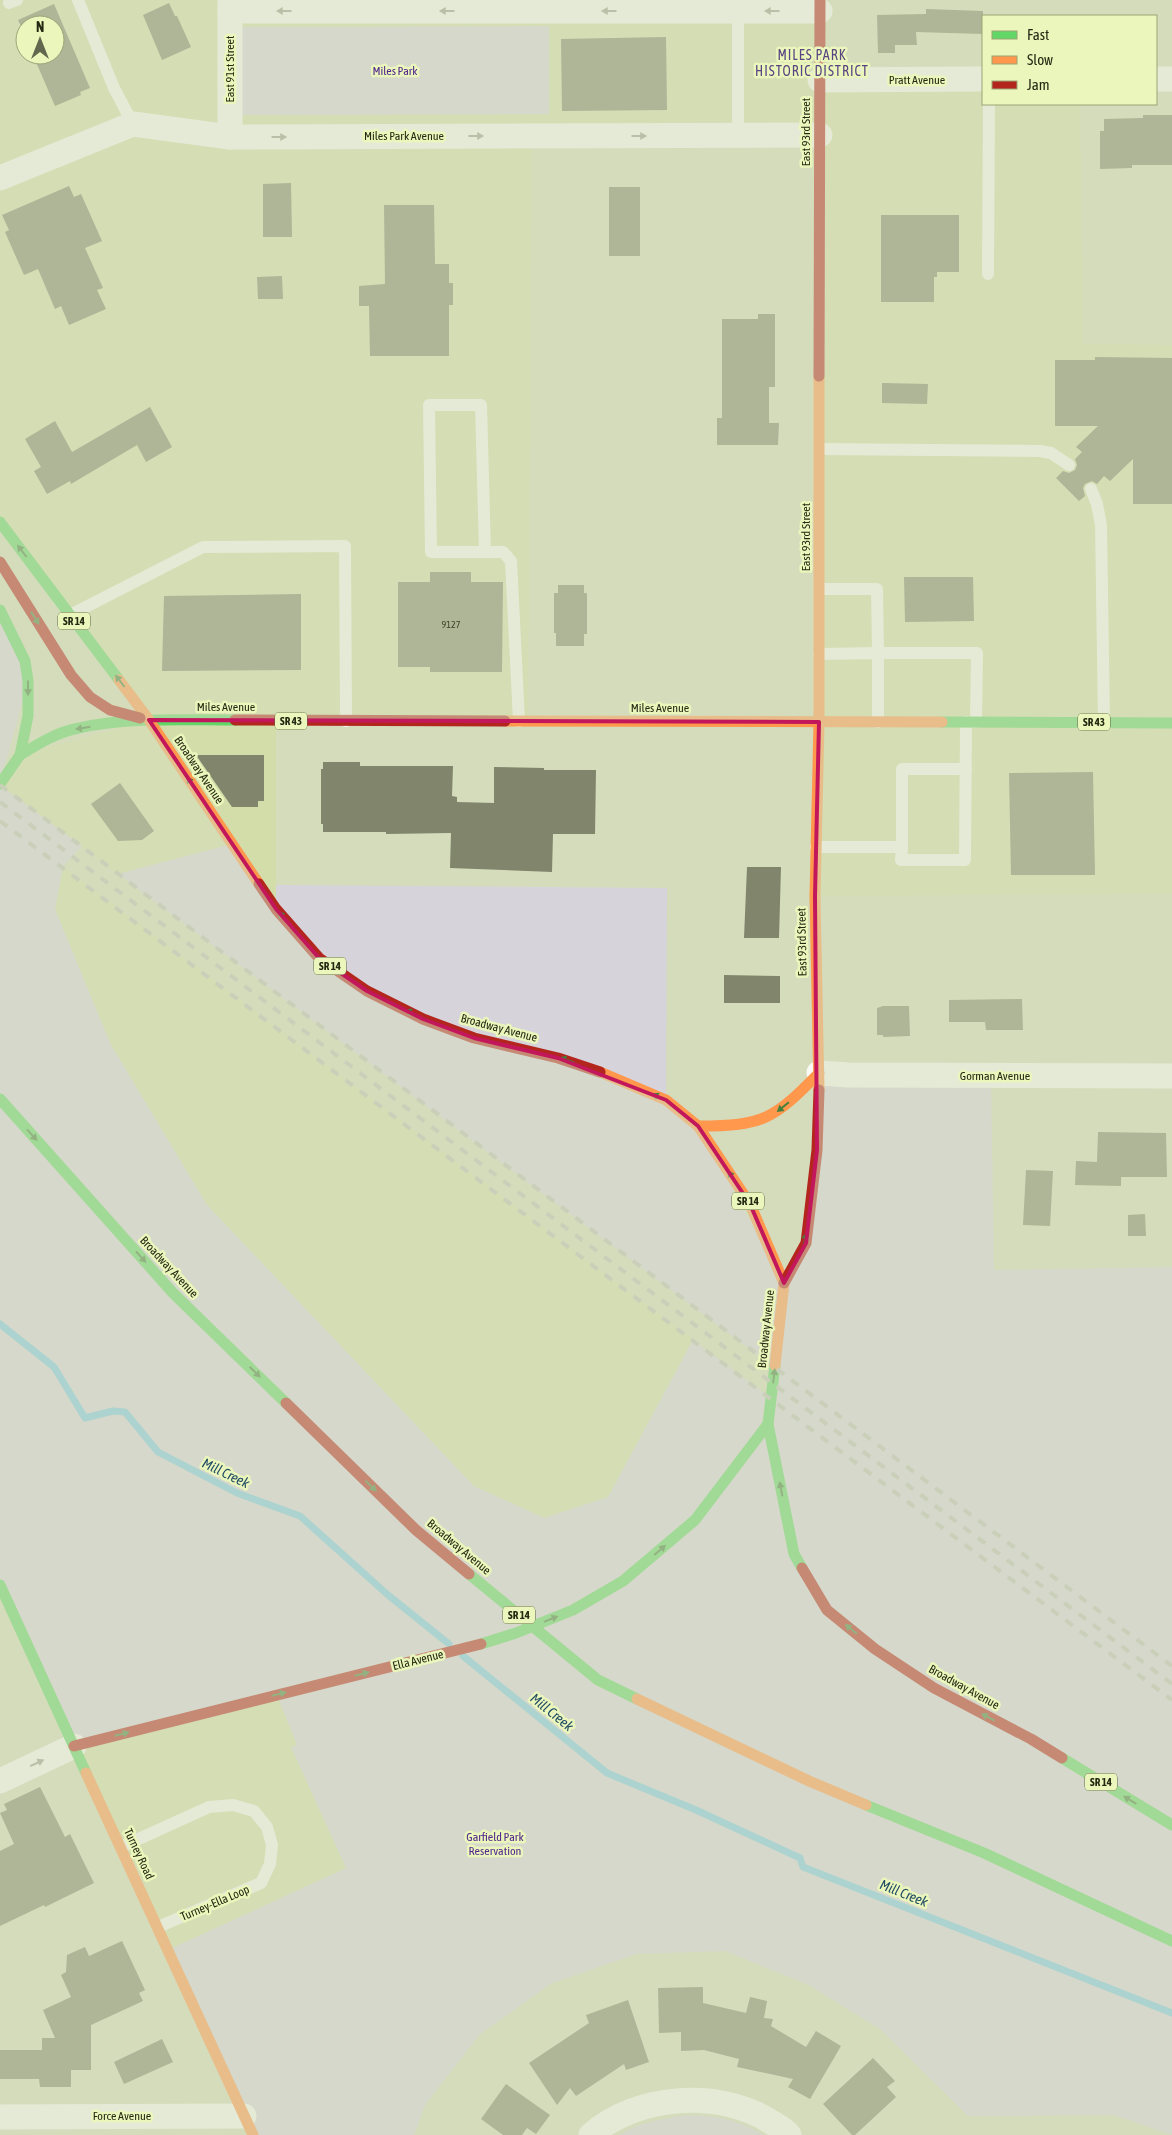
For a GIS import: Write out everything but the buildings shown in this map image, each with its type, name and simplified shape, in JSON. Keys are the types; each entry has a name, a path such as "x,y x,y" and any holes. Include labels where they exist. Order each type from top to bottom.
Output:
{"main road":[{"name":"East 93rd Street","path":"784,1283 806,1243 817,1150 819,1073 815,896 820,589 820,5"},
{"name":"Broadway Avenue","path":"0,522 149,720 276,909 319,958 367,991 423,1019 474,1038 558,1058 613,1076 666,1100 698,1126 750,1204 784,1283 768,1424 794,1554 828,1610 876,1649 934,1688 1031,1739 1172,1825"},
{"name":"SR 43","path":"0,562 71,675 90,697 110,710 149,720"},
{"path":"0,610 25,661 28,677 28,716 20,755 0,784"},
{"name":"Miles Avenue","path":"149,720 1172,723"},
{"path":"20,755 47,739 78,728 149,720"},
{"path":"698,1126 740,1125 764,1119 782,1109 819,1073"},
{"name":"Broadway Avenue","path":"0,1099 173,1293 409,1523 598,1680 809,1781 984,1853 1172,1940"},
{"name":"Ella Avenue","path":"74,1746 477,1645 516,1634 573,1610 623,1582 695,1520 768,1424"},
{"name":"Turney Road","path":"0,1585 249,2125"}],"street":[{"path":"230,5 700,5 738,11 820,5"},
{"name":"East 91st Street","path":"230,5 230,137"},
{"name":"Pratt Avenue","path":"820,80 982,79"},
{"path":"1157,79 1172,79"},
{"name":"Miles Park Avenue","path":"0,178 132,124 230,137 820,135"},
{"name":"Gorman Avenue","path":"819,1073 849,1075 1172,1076"},
{"name":"Ella Avenue","path":"0,1781 74,1746"},
{"path":"591,2135 631,2112 655,2104 689,2100 724,2102 756,2112 789,2135"},
{"name":"Force Avenue","path":"0,2117 249,2125"}],"lane":[{"path":"78,0 114,88 132,124"},
{"path":"738,11 738,136"},
{"path":"988,274 989,105"},
{"path":"485,552 481,405 429,405 431,552 485,552 503,552 511,561 519,721"},
{"path":"820,449 1040,451 1051,453 1069,465"},
{"path":"1091,489 1098,504 1102,525 1104,722"},
{"path":"70,615 203,548 345,546 346,721"},
{"path":"820,589 877,589 878,722"},
{"path":"819,654 977,653 966,769 966,860 901,860 902,769 966,769"},
{"path":"816,848 902,847"},
{"name":"Turney-Ella Loop","path":"121,1847 209,1807 233,1805 254,1811 267,1827 272,1845 270,1864 261,1883 158,1927"}],"highlighted area":[{"path":"149,720 819,722 815,896 817,1150 806,1243 784,1283 750,1204 698,1126 666,1100 558,1058 474,1038 423,1019 367,991 319,958 276,909"}],"shaded area":[{"path":"0,0 398,0 820,11 820,80 982,79 982,105 1080,105 1083,344 1172,345 1172,894 815,896 820,136 532,136 528,721 276,721 276,909 232,844 118,874 0,785 20,755 148,720 0,522"},
{"path":"63,867 771,1398 693,1340 608,1497 544,1518 474,1486 207,1205 110,1043 55,909"},
{"path":"277,1695 346,1868 168,1950 74,1746"}],"green space":[{"name":"Miles Park","path":"549,26 549,114 242,115 241,27"},
{"path":"0,610 28,681 0,784"},
{"name":"Garfield Park Reservation","path":"0,785 82,846 63,867 55,909 110,1043 207,1205 474,1486 544,1518 608,1497 693,1340 771,1398 776,1369 118,874 232,844 276,908 276,885 667,888 666,1100 698,1126 784,1282 806,1243 819,1073 991,1076 994,1270 1172,1267 1172,2135 1114,2115 968,2116 880,2029 807,1984 725,1951 637,1954 552,1983 480,2034 425,2105 414,2135 254,2135 168,1950 346,1868 291,1747 297,1745 277,1695 74,1746 0,1585"},
{"path":"687,2115 727,2119 745,2125 764,2135 619,2135 643,2124"}],"waterway":[{"name":"Mill Creek","path":"0,1324 54,1367 85,1418 113,1411 125,1412 158,1452 237,1493 300,1516 388,1595 449,1644"},
{"name":"Mill Creek","path":"463,1656 607,1773 696,1810 800,1858 803,1867 1172,2013"}],"railway":[{"path":"0,785 1172,1666"},
{"path":"0,802 1172,1684"},
{"path":"0,821 1172,1700"}],"traffic: fast":[{"path":"0,522 119,680"},
{"path":"0,610 25,661 28,681 28,716 20,755 0,784"},
{"path":"20,755 63,732 98,724 156,720 235,720"},
{"path":"942,722 1172,723"},
{"path":"0,1099 173,1293 286,1403"},
{"path":"775,1365 768,1424 794,1554 802,1568"},
{"path":"481,1644 516,1633 573,1610 623,1581 695,1520 768,1424"},
{"path":"469,1574 598,1680 637,1699"},
{"path":"0,1585 86,1773"},
{"path":"1062,1758 1172,1825"},
{"path":"866,1805 984,1853 1172,1941"}],"traffic: slow":[{"path":"819,376 819,722"},
{"path":"119,680 149,720 259,884"},
{"path":"505,721 942,722"},
{"path":"819,722 815,896 819,1090"},
{"path":"600,1072 666,1100 698,1126 750,1204 784,1283 775,1365"},
{"path":"698,1126 738,1124 766,1117 790,1101 819,1073"},
{"path":"637,1699 809,1781 866,1805"},
{"path":"86,1773 253,2135"}],"traffic: jam":[{"path":"819,376 820,0"},
{"path":"0,562 71,675 90,697 110,710 140,718"},
{"path":"235,720 505,721"},
{"path":"259,884 276,909 319,958 367,991 423,1019 474,1038 558,1058 600,1072"},
{"path":"784,1283 806,1243 817,1150 819,1090"},
{"path":"286,1403 416,1530 469,1574"},
{"path":"802,1568 827,1610 875,1649 934,1688 1031,1739 1062,1758"},
{"path":"74,1746 481,1644"}],"district":[{"name":"MILES PARK HISTORIC DISTRICT","path":"812,64"}]}
